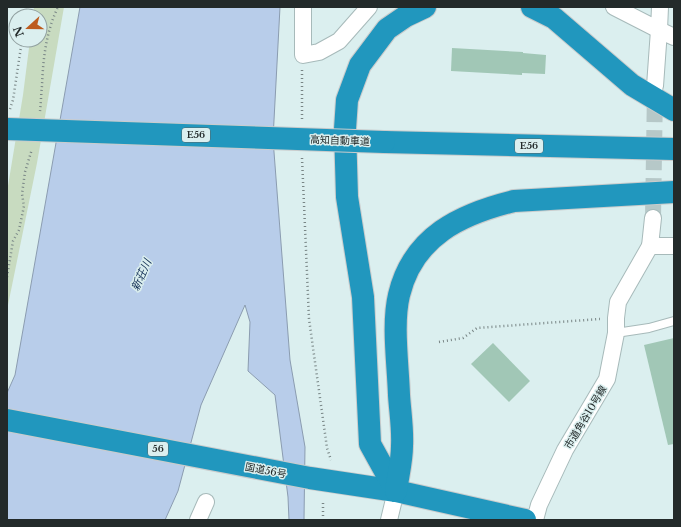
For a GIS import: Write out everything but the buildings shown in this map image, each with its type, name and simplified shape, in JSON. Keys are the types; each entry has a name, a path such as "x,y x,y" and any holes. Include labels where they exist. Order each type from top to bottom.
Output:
{"highway":[{"path":"396,491 370,444 363,297 347,197 345,128 347,100 360,64 387,29 406,16 425,7"},
{"path":"532,7 554,18 632,85 674,110"},
{"name":"高知自動車道","path":"7,129 384,142 674,149"},
{"path":"396,491 402,446 396,316 399,295 406,274 428,241 447,226 468,215 490,207 514,201 674,192"},
{"name":"国道56号","path":"7,420 310,478 396,491 525,520"}],"street":[{"path":"303,7 303,55 319,52 339,41 369,7"},
{"path":"614,7 674,37"},
{"path":"654,86 660,7"},
{"path":"653,218 650,246 674,246"},
{"name":"市道角谷10号線","path":"535,520 539,505 565,450 607,379 616,326 618,302 650,246"},
{"path":"389,520 396,491"},
{"path":"198,520 206,502"}],"lane":[{"path":"616,326 649,328 674,321"}],"path":[{"path":"7,114 13,100 21,48"},
{"path":"302,125 303,55"},
{"path":"301,156 310,319 327,448 331,460"},
{"path":"439,342 463,338 477,328 616,326"},
{"path":"323,520 324,499"}],"green space":[{"path":"64,7 37,163 7,310 7,192 29,48 48,48 48,8 34,8"}],"water":[{"name":"新荘川","path":"80,7 280,7 273,139 290,360 305,447 304,520 289,520 288,497 275,395 248,371 250,322 245,305 201,405 178,491 165,520 7,520 7,393 15,375"}],"tunnel":[{"path":"653,218 655,89"}]}
